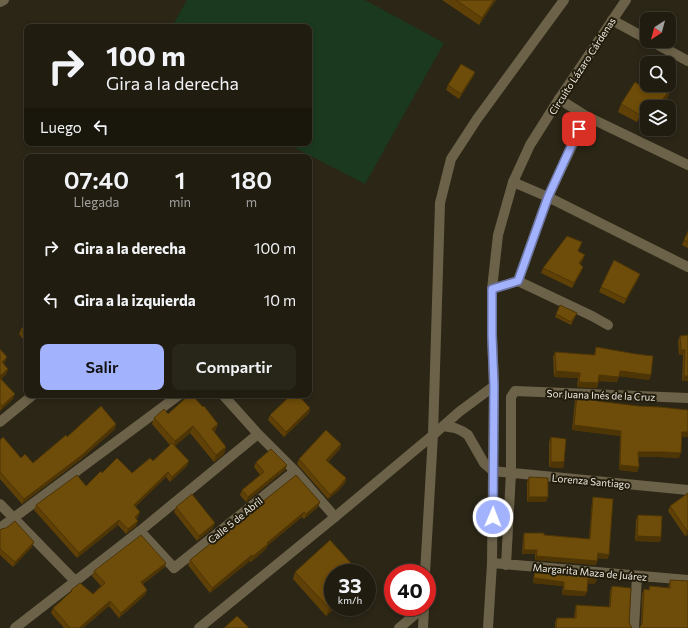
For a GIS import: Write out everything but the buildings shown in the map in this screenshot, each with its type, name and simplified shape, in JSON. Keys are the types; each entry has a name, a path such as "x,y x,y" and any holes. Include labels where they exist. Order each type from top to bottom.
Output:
{"street":[{"path":"0,2 4,0"},
{"path":"427,564 434,435 440,203 451,159 477,119 564,0"},
{"name":"Circuito Lázaro Cárdenas","path":"488,628 492,564 494,386 492,289 498,234 513,182 530,145 626,0"},
{"path":"612,20 640,35"},
{"path":"665,48 688,60"},
{"path":"560,99 586,116 688,165"},
{"path":"518,281 548,197 586,116"},
{"path":"513,182 548,197 688,267"},
{"path":"492,289 518,281 608,324"},
{"path":"199,628 434,435 459,412 494,386"},
{"name":"Sor Juana Inés de la Cruz","path":"511,473 511,397 515,391 688,398"},
{"path":"0,422 29,398"},
{"path":"0,528 176,398"},
{"path":"226,398 258,434 295,471 335,517"},
{"path":"443,426 454,428 468,435 484,463 493,471"},
{"path":"15,628 140,531 258,434"},
{"name":"Calle 5 de Abril","path":"140,531 174,568 295,471"},
{"name":"Lorenza Santiago","path":"493,471 688,490"},
{"path":"506,565 511,473"},
{"path":"0,504 76,582"},
{"name":"Margarita Maza de Juárez","path":"492,564 688,580"},
{"path":"634,628 637,576"},
{"path":"399,628 414,616"},
{"path":"423,628 424,616"}],"green space":[{"path":"187,0 365,0 444,43 365,184 312,156 312,154 307,154 292,146 312,146 312,24 174,24"}],"route":[{"path":"493,517 494,386 492,289 518,281 548,197 579,129"}]}
